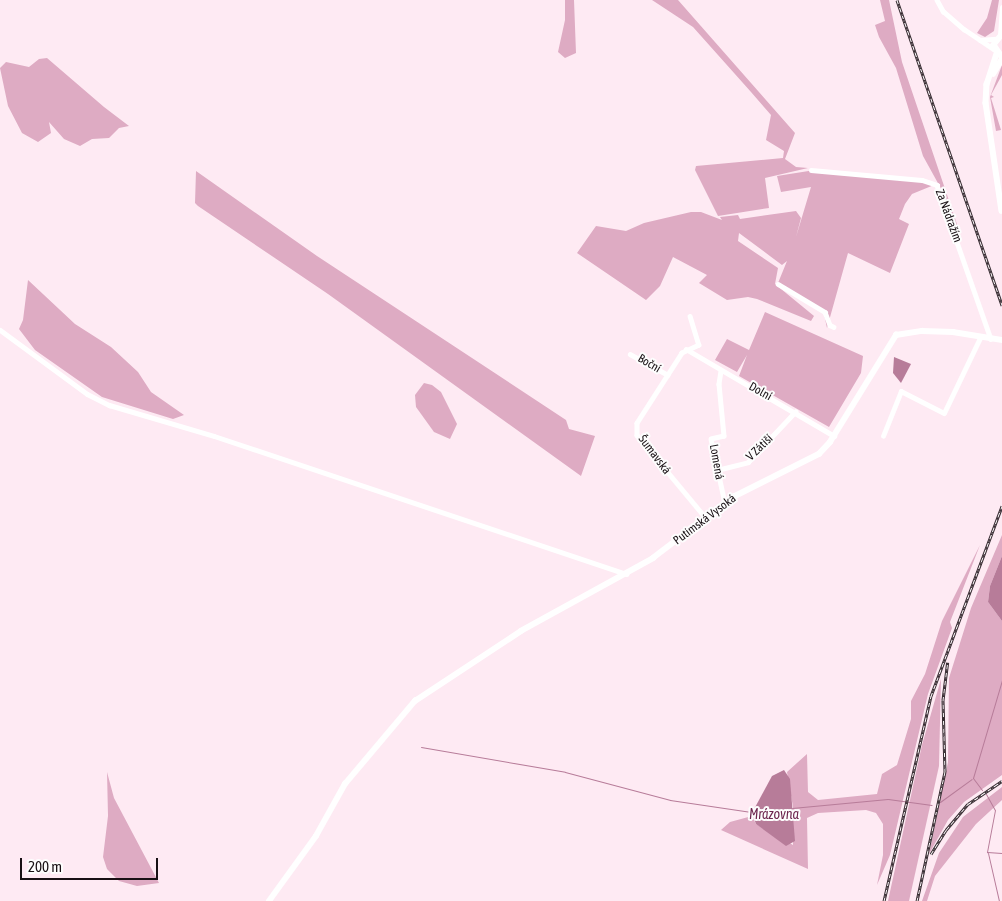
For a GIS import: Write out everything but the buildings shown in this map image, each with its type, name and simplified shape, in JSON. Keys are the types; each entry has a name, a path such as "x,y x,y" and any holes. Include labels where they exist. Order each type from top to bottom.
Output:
{"main road":[{"path":"999,36 999,55 987,84 986,103 1002,211"},
{"path":"834,436 892,337 922,331 1002,340"},
{"name":"Putimská Vysoká","path":"269,901 316,836 346,784 410,704 521,631 627,574 666,549 725,503 813,458 834,436"}],"street":[{"path":"937,0 943,11 976,39 999,55"},
{"path":"976,39 999,36 1002,7"},
{"name":"Za Nádražím","path":"811,170 922,180 937,185 992,340"},
{"path":"778,284 825,312 830,325 834,327"},
{"path":"686,349 699,345 690,316"},
{"path":"0,330 87,394 109,405 214,436 627,574"},
{"path":"883,436 901,392 944,413 980,338"},
{"name":"Dolní","path":"686,349 834,436"},
{"name":"Šumavská","path":"686,349 636,423 637,435 705,517"},
{"name":"Boční","path":"630,354 668,375"},
{"name":"Lomená","path":"721,371 719,384 724,436 711,439 725,503"},
{"name":"V Zátiší","path":"717,470 748,462 795,412"},
{"path":"612,569 615,581"}],"shaded area":[{"path":"565,0 574,0 576,53 565,58 558,52 565,20"},
{"path":"652,0 678,0 795,133 785,159 796,167 808,168 765,178 769,208 718,216 695,170 696,166 783,158 784,151 766,140 771,115 751,92 693,27"},
{"path":"880,0 889,0 902,62 960,233 955,230 939,185 923,156 896,68 879,37 875,25 885,21"},
{"path":"992,0 999,0 994,31 985,37 977,33 987,18"},
{"path":"47,58 129,126 119,128 109,138 92,139 80,146 64,139 49,122 51,133 38,142 22,133 8,106 0,68 6,62 29,67 39,59"},
{"path":"1002,65 1002,75 991,95 994,97 991,98 1001,130 996,131 990,97"},
{"path":"815,170 910,179 934,185 912,194 905,204 899,219 909,224 890,273 848,253 827,328 824,314 778,283 787,261 782,265 739,233 738,241 778,268 775,284 814,316 811,321 757,299 748,297 727,300 699,283 707,275 673,257 660,286 646,300 577,253 596,226 626,231 644,223 691,212 701,212 722,220 720,217 738,215 740,219 796,211 801,218 796,237 811,187 781,192 777,176"},
{"path":"196,171 317,256 566,420 569,429 595,436 581,476 328,294 198,206 195,203"},
{"path":"28,280 75,324 111,347 138,372 151,392 184,415 173,419 102,397 35,350 19,329 23,320"},
{"path":"765,312 863,356 861,373 829,427 739,376 747,355 737,372 715,360 727,339 749,350"},
{"path":"424,383 432,385 441,392 457,424 450,439 434,432 416,407 415,395"},
{"path":"1002,535 1002,556 990,586 988,602 1002,621 1002,775 964,802 948,820 929,854 948,762 949,678 971,608"},
{"path":"980,545 950,622 952,628 928,694 890,855 877,885 883,855 883,824 876,813 866,810 818,813 807,818 808,869 721,830 730,822 752,816 756,824 793,845 793,807 787,772 807,754 808,792 818,800 877,794 882,774 897,765 911,719 911,701 925,674 942,621"},
{"path":"941,679 939,766 909,901 888,901 922,745"},
{"path":"107,772 114,798 159,883 137,886 119,881 107,869 103,857 108,816"},
{"path":"1002,787 1002,800 976,824 935,876 927,901 922,901 939,853 963,817"}],"water":[{"path":"894,357 911,364 901,383 893,373"},
{"path":"1002,556 1002,621 988,602 990,586"},
{"name":"Mrázovna","path":"784,770 790,779 795,841 786,846 756,824 752,813 772,776"}],"waterway":[{"path":"982,790 973,778 1002,680"},
{"path":"421,747 565,772 670,800 751,812"},
{"path":"940,802 972,779"},
{"path":"986,794 995,810 987,852 1002,853"},
{"path":"792,808 888,799 932,805"},
{"path":"988,853 999,901"}],"railway":[{"path":"897,0 1002,305"},
{"path":"884,901 931,696 1002,506"},
{"path":"917,901 945,772 943,700 948,662"},
{"path":"931,854 946,830 968,804 1002,781"}]}
